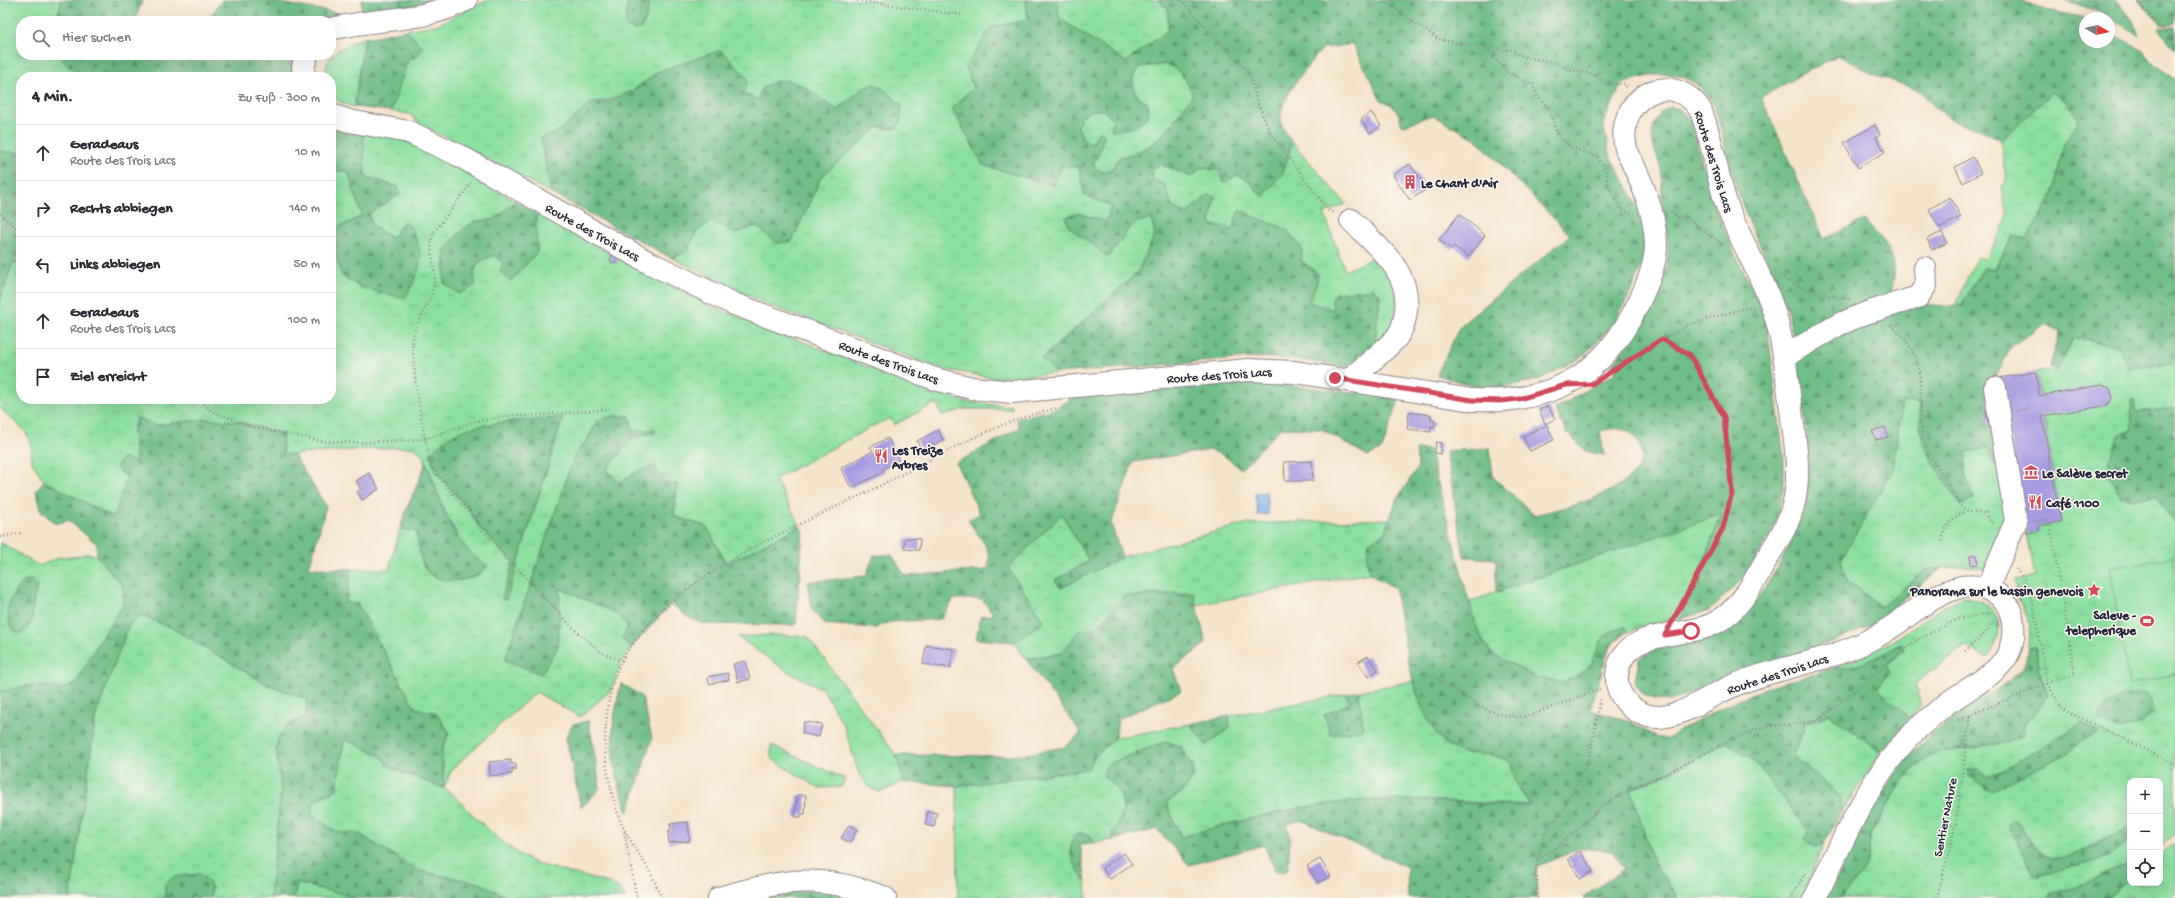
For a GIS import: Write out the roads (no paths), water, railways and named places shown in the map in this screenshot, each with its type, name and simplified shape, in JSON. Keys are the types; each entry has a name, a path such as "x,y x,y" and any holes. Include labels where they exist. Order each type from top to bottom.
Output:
{"street":[{"path":"336,28 355,23 423,16 466,0"},
{"path":"304,72 303,67 305,60"},
{"name":"Route des Trois Lacs","path":"336,117 349,121 409,132 481,168 648,262 734,304 897,366 947,382 992,391 1033,392 1254,370 1296,372 1472,400 1500,401 1533,396 1566,385 1581,376 1603,357 1620,337 1650,278 1655,255 1652,213 1624,139 1623,130 1627,115 1638,100 1654,92 1671,90 1689,97 1700,109 1726,202 1773,308 1785,356 1796,450 1794,502 1787,523 1751,586 1730,612 1718,622 1706,627 1642,641 1630,647 1621,659 1617,673 1617,685 1626,702 1636,711 1652,716 1671,715 1734,685 1847,651 1878,636 1952,589 1972,586 1987,589 2001,596 2011,614 2012,638 2006,658 1995,670 1936,712 1914,732 1888,762 1868,794 1815,898"},
{"path":"1349,380 1396,337 1403,325 1407,302 1405,285 1398,269 1351,220"},
{"path":"1785,356 1838,325 1866,312 1918,297 1926,285 1925,268"},
{"path":"1987,589 2004,554 2025,521 1995,388"},
{"path":"718,898 785,883 807,880 846,885 885,898"}],"water":[{"path":"1266,492 1268,514 1258,515 1255,494"}],"place":[{"name":"Le Chant d'Air","path":"1410,182"},
{"name":"Les Treize Arbres","path":"881,456"},
{"name":"Le Salève secret","path":"2031,472"},
{"name":"Café 1100","path":"2035,502"},
{"name":"Panorama sur le bassin genevois","path":"2094,590"},
{"name":"Saleve - telepherique","path":"2147,621"}]}
